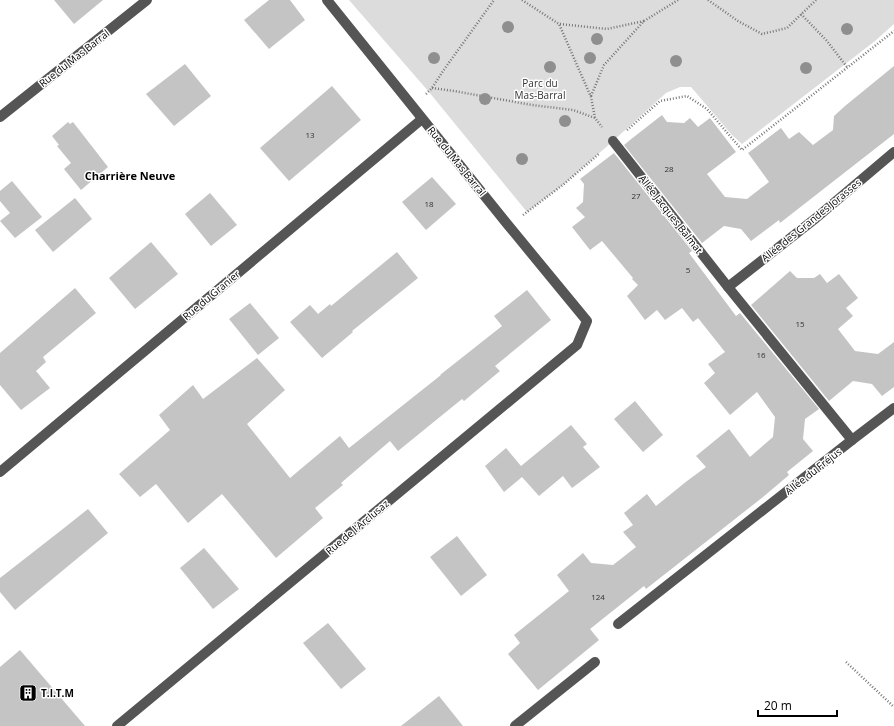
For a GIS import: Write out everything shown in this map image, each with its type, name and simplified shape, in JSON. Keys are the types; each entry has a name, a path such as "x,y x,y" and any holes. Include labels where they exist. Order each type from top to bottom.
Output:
{"street":[{"name":"Rue du Mas Barral","path":"0,117 147,0"},
{"name":"Rue du Mas Barral","path":"327,0 587,321"},
{"name":"Rue du Granier","path":"0,472 422,119"},
{"name":"Allée Jacques Balmat","path":"613,141 728,287"},
{"name":"Allée des Grandes Jorasses","path":"728,287 816,218 894,152"},
{"path":"728,287 852,440"},
{"name":"Rue de l'Arclusaz","path":"117,726 577,345 587,321"},
{"name":"Allée du Fréjus","path":"618,624 894,408"},
{"path":"515,726 595,662"}],"path":[{"path":"411,105 429,92 443,70 494,0"},
{"path":"522,0 559,24 607,29 644,21"},
{"path":"591,97 604,65 644,21 678,0"},
{"path":"708,0 738,21 762,34 787,28 816,0"},
{"path":"801,14 827,41 847,67"},
{"path":"559,24 591,97 595,118 613,141"},
{"path":"508,225 564,184 660,101 687,96 707,109 742,150 894,31"},
{"path":"432,88 532,105 573,110 595,118"},
{"path":"846,662 894,707"}],"green space":[{"name":"Parc du Mas-Barral","path":"349,0 894,0 894,24 875,41 742,144 732,135 691,87 680,87 666,93 564,184 527,212 429,92"}],"building":[{"path":"54,0 103,0 74,24"},
{"path":"269,0 290,0 305,20 269,49 244,20"},
{"path":"185,64 211,96 174,126 146,94"},
{"path":"894,66 894,134 780,223 779,220 751,241 741,229 724,226 702,243 624,145 662,115 667,122 684,123 690,118 698,127 710,118 736,152 707,174 725,197 747,199 769,182 748,153 781,128 789,139 799,132 813,145 833,130 834,116"},
{"path":"332,86 361,120 289,181 260,148"},
{"path":"68,122 70,124 73,122 108,167 81,190 64,169 71,163 57,146 59,145 52,136"},
{"path":"614,153 692,251 689,253 736,316 740,313 819,409 805,419 803,439 813,451 787,472 789,475 646,589 644,586 590,629 599,640 538,690 508,654 520,643 514,635 569,591 557,575 583,553 591,563 613,565 636,547 623,532 633,525 624,513 647,494 656,506 706,467 696,456 729,429 750,457 773,437 775,417 757,392 730,415 704,383 715,373 708,364 725,352 698,318 693,322 682,308 665,320 657,310 645,320 627,296 638,285 632,279 633,278 602,241 590,250 572,227 585,217 576,208 583,202 584,184 580,179"},
{"path":"432,177 456,204 426,230 402,202"},
{"path":"12,181 42,217 15,238 0,221 10,213 0,201 0,191"},
{"path":"210,193 237,225 211,246 185,214"},
{"path":"75,198 92,219 53,252 35,230"},
{"path":"151,242 178,274 135,309 109,278"},
{"path":"397,252 418,278 352,331 353,332 322,358 290,322 310,305 318,314 330,304 331,306"},
{"path":"790,271 797,278 814,278 820,274 827,283 839,274 858,298 846,308 853,316 838,329 855,351 878,354 894,342 894,387 882,396 872,384 853,381 829,401 751,305"},
{"path":"75,288 96,313 43,357 46,362 36,371 50,388 21,410 0,385 0,353"},
{"path":"527,290 551,320 495,366 500,371 464,401 462,399 398,451 390,441 341,483 343,485 315,508 323,518 276,558 222,494 188,523 156,484 140,497 119,474 170,430 159,415 193,385 203,399 257,358 285,390 247,424 290,478 340,436 349,448 502,326 494,316"},
{"path":"250,303 279,338 258,355 229,319"},
{"path":"635,401 663,435 643,452 614,419"},
{"path":"571,425 587,444 583,447 600,467 572,488 563,476 539,496 522,477 504,492 485,466 506,448 521,466"},
{"path":"88,509 108,533 15,610 0,592 0,578"},
{"path":"457,536 487,575 461,596 430,557"},
{"path":"204,548 239,589 213,609 180,568"},
{"path":"328,623 366,669 341,689 303,643"},
{"name":"T.I.T.M","path":"20,650 85,726 0,726 0,667"},
{"path":"439,696 463,726 401,726"}],"place":[{"name":"T.I.T.M","path":"28,693"}],"district":[{"name":"Charrière Neuve","path":"130,175"}]}
